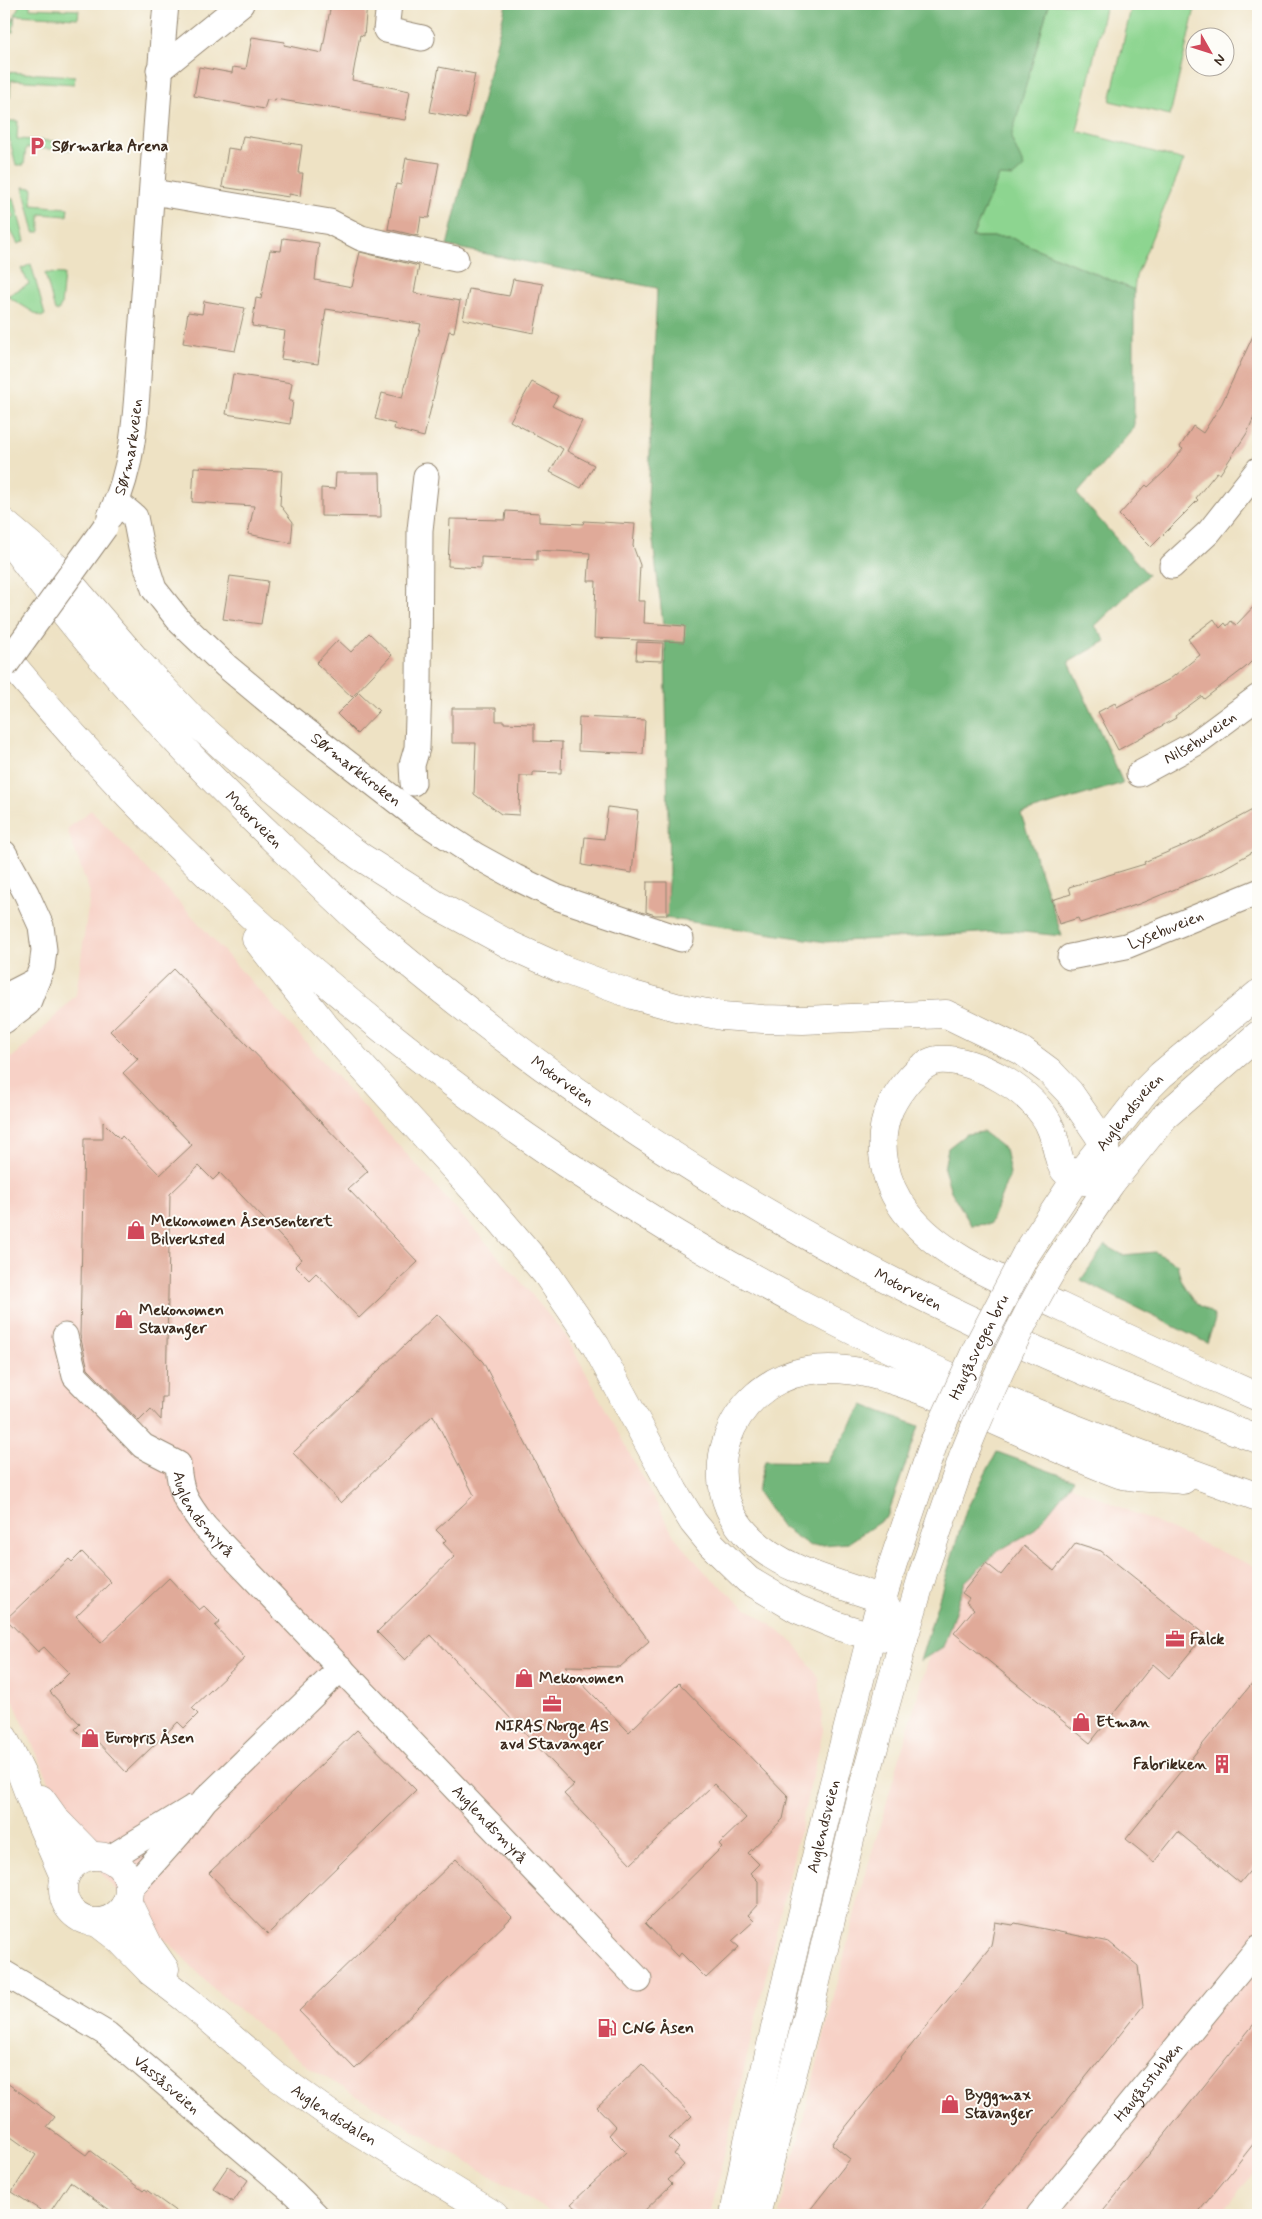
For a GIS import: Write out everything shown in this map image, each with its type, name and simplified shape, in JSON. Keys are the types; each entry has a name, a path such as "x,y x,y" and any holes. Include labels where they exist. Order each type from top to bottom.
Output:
{"main road":[{"path":"4,523 57,568 142,666 193,720 281,797 361,857 443,909 512,946 565,970 625,993 676,1007 722,1016 763,1019 803,1020 946,1014 1022,1050 1049,1071 1069,1092 1104,1143 1110,1183 1075,1180 1064,1170 1051,1127 1036,1106 1020,1091 989,1072 955,1062 936,1060 912,1077 901,1089 887,1116 883,1129 885,1165 889,1182 906,1212 933,1238 951,1251 996,1276 1258,1397"},
{"name":"Motorveien","path":"4,533 29,568 106,663 227,795 354,916 487,1026 547,1070 685,1165 761,1211 844,1257 966,1319 1071,1367 1258,1439"},
{"path":"4,655 81,746 204,873 306,967 445,1078 518,1132 651,1219 806,1307 943,1373 1045,1418 1258,1497"},
{"path":"204,873 326,1027 486,1202 548,1276 596,1346 674,1491 693,1522 711,1544 748,1580 770,1594 813,1616 872,1636 904,1638"},
{"name":"Auglendsveien","path":"1026,1254 1075,1180 1145,1091 1258,994"},
{"name":"Auglendsveien","path":"1054,1267 1110,1183 1165,1116 1258,1035"},
{"name":"Haugåsvegen bru","path":"934,1442 992,1317 1026,1254"},
{"name":"Haugåsvegen bru","path":"964,1454 984,1404 1021,1324 1054,1267"},
{"path":"904,1638 882,1598 787,1564 751,1540 737,1524 729,1507 723,1487 722,1472 727,1438 737,1418 749,1401 769,1385 782,1378 827,1369 862,1371 963,1407 1121,1474 1219,1483"},
{"name":"Auglendsveien","path":"734,2215 748,2141 831,1794 882,1598 934,1442"},
{"name":"Auglendsveien","path":"756,2215 811,2003 860,1798 924,1570 964,1454"},
{"path":"4,1738 21,1773 64,1877"},
{"path":"21,1773 56,1820 100,1857 124,1871 128,1896 120,1912 110,1919 98,1923 82,1919 69,1909 63,1899 62,1888 64,1877 70,1867 79,1859 100,1857"},
{"name":"Auglendsdalen","path":"128,1896 149,1946 186,1998"},
{"name":"Auglendsdalen","path":"98,1923 119,1939 151,1972 186,1998 249,2055 328,2113 494,2215"}],"street":[{"name":"Sørmarkveien","path":"4,667 105,527 117,502 132,445 153,192 159,70 166,4"},
{"path":"159,70 241,4"},
{"path":"389,4 386,30 422,38"},
{"path":"153,192 330,222 361,238 456,259"},
{"path":"1172,566 1209,532 1258,470"},
{"path":"413,783 412,765 416,748 419,686 421,521 426,476"},
{"name":"Sørmarkkroken","path":"117,502 135,517 141,548 154,588 181,623 226,666 274,706 417,818 475,855 556,897 682,939"},
{"name":"Nilsebuveien","path":"1139,774 1196,743 1258,697"},
{"path":"4,853 26,893 41,926 44,950 42,967 28,1003 4,1021"},
{"name":"Lysebuveien","path":"1070,957 1126,946 1258,892"},
{"path":"4,997 37,980"},
{"name":"Auglendsmyrå","path":"65,1336 75,1376 143,1446 178,1464 179,1486 187,1503 205,1527 639,1980"},
{"path":"128,1896 205,1800 341,1668"},
{"path":"100,1857 205,1800"},
{"name":"Haugåsstubben","path":"1040,2215 1258,1948"},
{"name":"Vassåsveien","path":"4,1972 107,2034 249,2154 316,2215"}],"shaded area":[{"path":"91,810 192,916 517,1277 566,1336 674,1536 705,1572 737,1601 793,1641 819,1678 823,1731 710,2215 556,2215 310,2068 214,1989 104,1877 61,1808 11,1696 4,1674 4,1064 26,1046 76,995 90,893 67,829"},
{"path":"1043,1473 1258,1568 1258,2168 1220,2215 779,2215 860,1893 940,1620 1011,1487"}],"green space":[{"path":"20,4 30,4 30,8 79,10 78,18 15,15 13,32 7,32"},
{"path":"506,4 1049,4 1011,138 1024,167 1013,177 999,176 972,237 1009,237 1134,290 1134,428 1077,494 1148,575 1095,626 1106,641 1069,662 1123,783 1021,814 1062,936 1013,931 826,942 665,918 669,873 665,641 648,500 657,288 447,246"},
{"path":"1049,4 1106,4 1077,131 1184,160 1136,276 1134,290 1009,237 972,237 999,175"},
{"path":"1132,4 1196,4 1190,28 1184,28 1184,55 1170,115 1110,101"},
{"path":"4,72 75,76 74,84 11,80 10,97 4,97"},
{"path":"5,121 18,121 17,139 71,142 71,150 26,148 24,165 16,165"},
{"path":"23,187 33,188 32,205 68,208 67,216 40,214 40,232 34,232"},
{"path":"14,198 25,241 18,244 10,229 4,232 4,223 15,217 6,202"},
{"path":"31,264 45,315 41,317 7,296 29,284 21,269"},
{"path":"45,273 64,274 61,306 58,311 55,311"},
{"path":"983,1132 1005,1149 1010,1173 990,1224 971,1225 951,1191 944,1169 948,1148 966,1134"},
{"path":"1105,1245 1123,1255 1155,1252 1177,1264 1181,1280 1196,1303 1213,1314 1215,1320 1207,1343 1081,1280"},
{"path":"863,1405 919,1426 887,1517 848,1543 810,1546 781,1526 757,1491 765,1461 828,1462"},
{"path":"997,1452 1074,1480 1033,1531 998,1551 965,1582 943,1647 920,1661 966,1510"}],"building":[{"path":"331,4 367,4 364,36 360,35 352,80 410,91 405,120 275,99 275,101 267,100 264,109 194,96 199,67 232,73 233,67 246,69 252,37 285,42 284,45 322,53"},
{"path":"439,67 475,74 466,119 430,112"},
{"path":"243,136 302,145 298,173 303,173 300,196 289,194 289,197 222,187 228,148 240,150"},
{"path":"406,158 439,163 429,218 421,217 418,236 388,229 396,184 401,185"},
{"path":"283,238 319,243 315,280 352,287 360,252 419,266 414,293 460,301 454,332 449,331 424,437 394,429 395,424 375,419 382,393 402,398 421,324 326,309 318,364 281,359 285,331 252,326 256,298 261,299 270,250 281,251"},
{"path":"513,279 543,284 534,333 463,319 469,289 509,296"},
{"path":"204,301 245,308 235,351 183,343 188,312 202,314"},
{"path":"1258,325 1258,408 1247,433 1220,474 1217,472 1196,498 1198,500 1151,547 1119,515 1146,485 1148,487 1166,470 1183,449 1180,447 1193,426 1203,433 1222,403"},
{"path":"233,374 292,383 289,401 293,401 290,424 226,414"},
{"path":"532,382 558,396 552,406 582,421 567,451 594,465 581,488 550,472 563,449 510,421"},
{"path":"194,467 282,471 280,505 293,522 291,543 248,534 254,506 192,502"},
{"path":"336,473 380,473 381,517 321,516 321,488 335,489"},
{"path":"506,511 539,513 539,522 583,524 584,521 635,524 633,546 640,565 638,601 645,601 644,623 685,626 684,642 594,638 596,581 588,581 590,553 537,550 537,560 481,557 481,568 448,566 450,519 505,520"},
{"path":"230,576 268,581 261,624 223,619"},
{"path":"1258,602 1258,655 1246,667 1204,699 1202,696 1175,716 1176,718 1118,750 1098,712 1115,703 1117,707 1170,679 1200,655 1188,639 1214,619 1220,628 1225,623 1227,626 1231,621 1236,625"},
{"path":"369,633 392,655 352,697 316,663 338,640 351,652"},
{"path":"637,642 663,643 662,661 636,660"},
{"path":"359,692 379,711 357,734 337,714"},
{"path":"452,708 496,708 496,721 534,724 534,741 562,742 561,773 533,772 533,776 520,776 519,815 501,814 474,794 476,743 452,743"},
{"path":"579,717 645,720 643,754 578,751"},
{"path":"608,807 638,811 632,873 582,865 585,837 604,839"},
{"path":"1258,807 1258,849 1219,871 1139,904 1080,923 1078,918 1059,924 1052,900 1071,894 1069,887 1145,864 1144,862 1199,839"},
{"path":"647,882 667,882 667,915 655,915 646,912"},
{"path":"174,969 368,1171 348,1189 418,1262 359,1318 316,1273 309,1280 295,1266 302,1259 220,1173 213,1180 199,1166 170,1194 166,1397 162,1397 161,1420 151,1409 139,1421 88,1369 80,1335 84,1139 103,1139 103,1122 120,1139 122,1136 160,1175 192,1145 123,1073 138,1059 110,1031"},
{"path":"437,1314 483,1362 578,1544 649,1641 620,1667 565,1666 629,1732 679,1683 788,1796 783,1819 748,1853 759,1864 750,1873 758,1881 758,1904 748,1915 754,1921 732,1941 739,1947 706,1978 681,1953 678,1957 645,1923 722,1847 719,1844 746,1818 714,1784 631,1864 564,1794 574,1785 431,1635 405,1660 377,1632 455,1556 443,1543 446,1540 436,1530 474,1495 433,1415 341,1503 293,1453"},
{"path":"1076,1543 1101,1551 1205,1634 1169,1678 1153,1664 1090,1743 954,1633 974,1609 966,1602 969,1598 962,1593 986,1563 1001,1575 1024,1546 1054,1571"},
{"path":"82,1552 111,1582 76,1616 101,1643 169,1578 199,1610 204,1606 220,1622 215,1626 245,1658 192,1708 198,1714 184,1728 178,1722 126,1772 96,1740 91,1745 75,1729 80,1724 50,1692 69,1673 44,1647 38,1652 6,1619 69,1559 72,1562"},
{"name":"Fabrikken","path":"1258,1676 1258,1861 1240,1883 1178,1832 1154,1862 1126,1839"},
{"path":"357,1730 416,1790 268,1934 209,1873"},
{"path":"456,1859 512,1917 355,2069 299,2011"},
{"path":"995,1922 1013,1925 1015,1923 1109,1942 1138,1966 1143,2006 975,2215 806,2215 850,2159 832,2144 991,1946"},
{"path":"1258,2019 1258,2138 1228,2176 1196,2215 1100,2215"},
{"path":"642,2064 692,2116 669,2138 679,2148 674,2154 684,2165 668,2180 672,2184 640,2215 586,2215 571,2204 626,2152 609,2135 616,2127 597,2107"},
{"path":"4,2081 55,2117 47,2127 86,2155 90,2150 143,2191 145,2189 181,2215 117,2215 70,2182 48,2215 12,2192 36,2155 4,2132"},
{"path":"228,2166 248,2180 233,2202 213,2188"}],"place":[{"name":"Sørmarka Arena","path":"37,146"},
{"name":"Mekonomen Åsensenteret Bilverksted","path":"136,1230"},
{"name":"Mekonomen Stavanger","path":"124,1319"},
{"name":"Falck","path":"1175,1639"},
{"name":"Mekonomen","path":"524,1678"},
{"name":"NIRAS Norge AS avd Stavanger","path":"552,1704"},
{"name":"Etman","path":"1081,1722"},
{"name":"Europris Åsen","path":"90,1738"},
{"name":"Fabrikken","path":"1222,1764"},
{"name":"CNG Åsen","path":"607,2028"},
{"name":"Byggmax Stavanger","path":"950,2104"}]}
